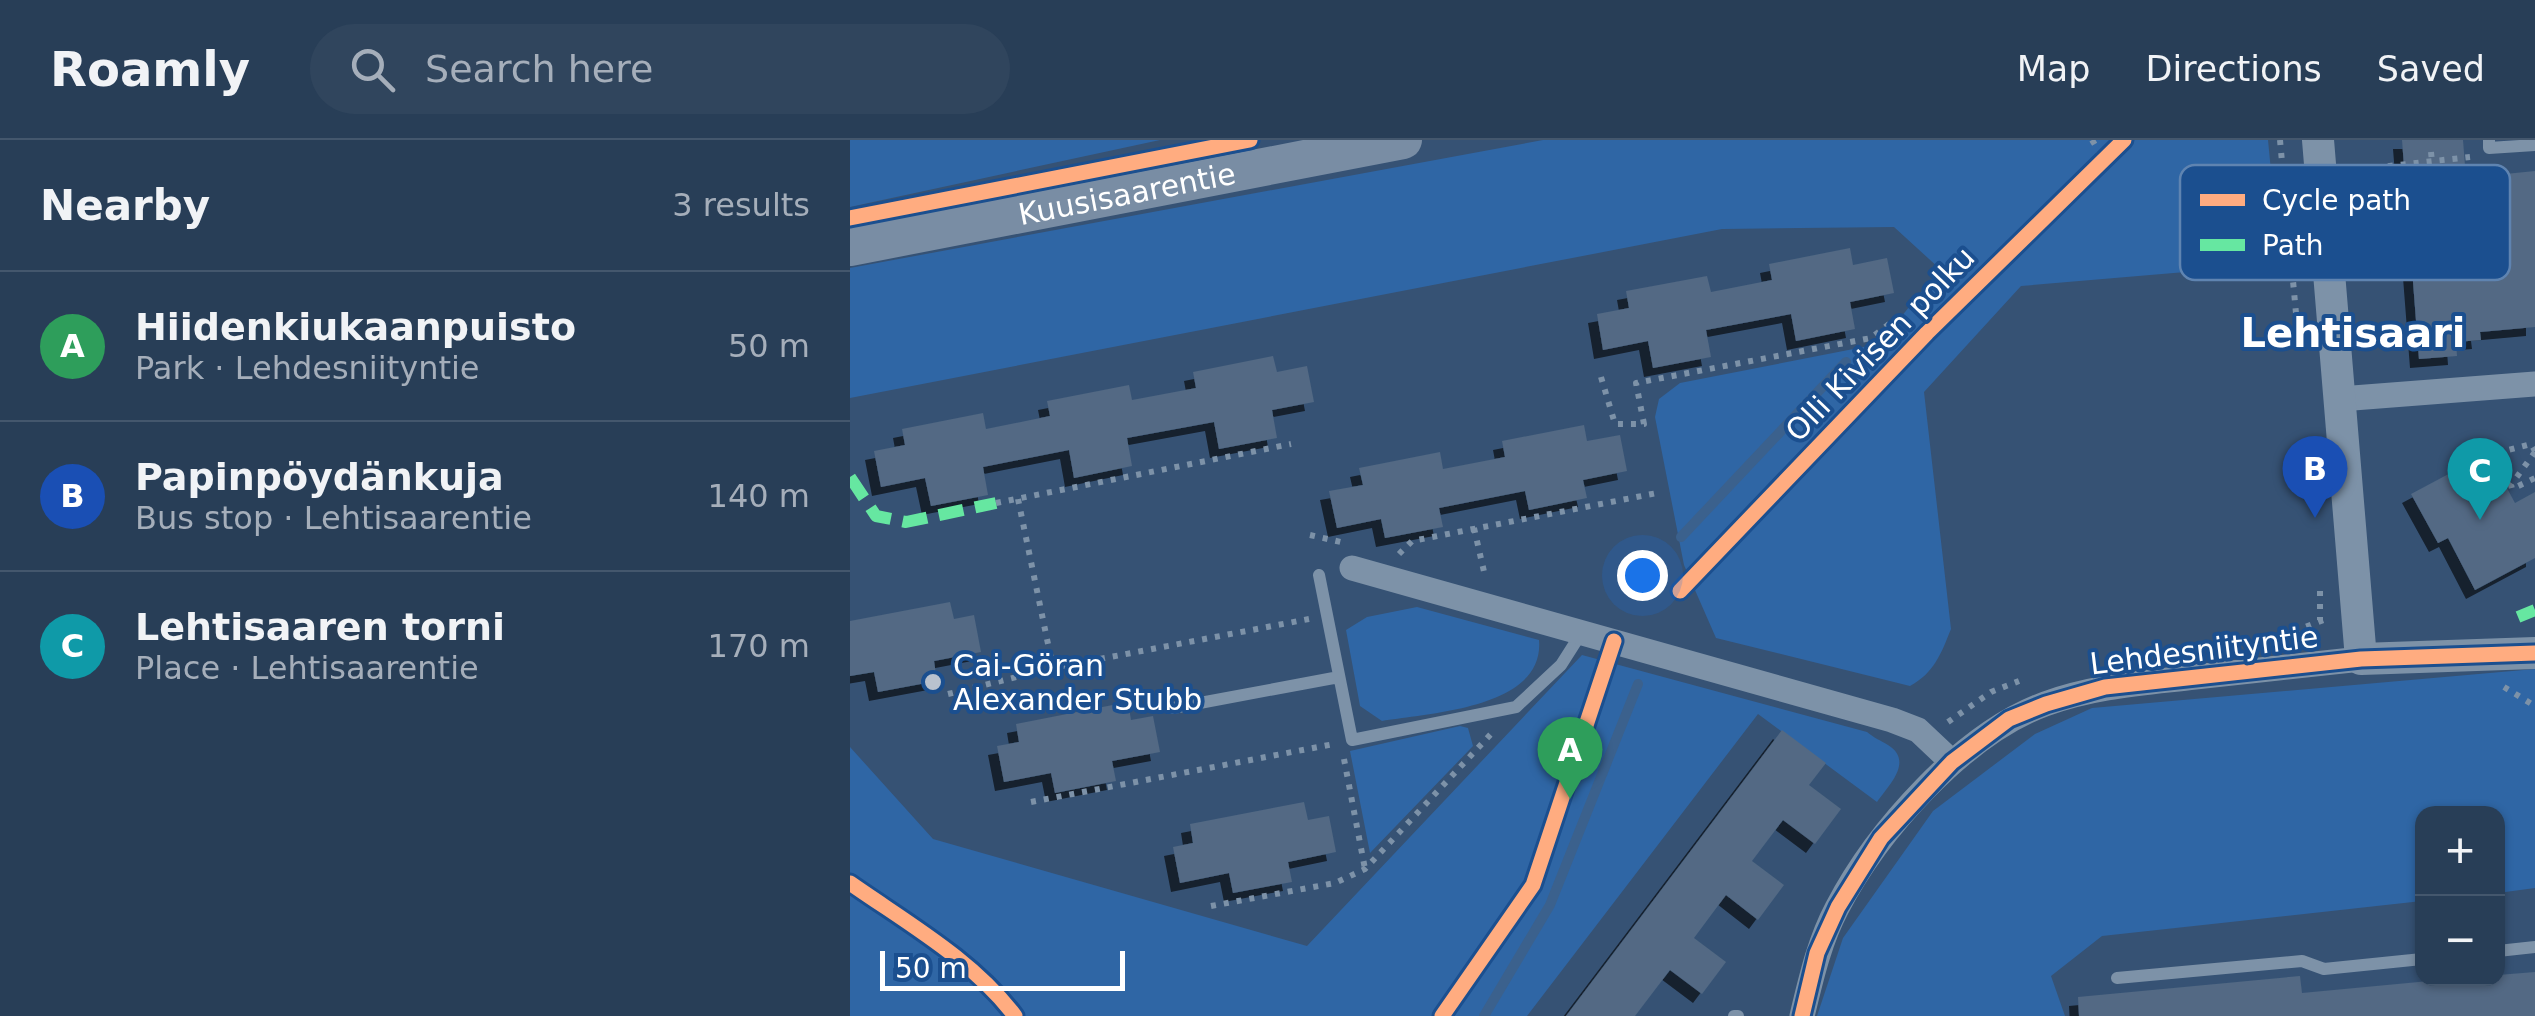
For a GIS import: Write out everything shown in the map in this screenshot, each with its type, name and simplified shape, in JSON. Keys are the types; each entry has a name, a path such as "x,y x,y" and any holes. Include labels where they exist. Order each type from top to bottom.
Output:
{"main road":[{"name":"Kuusisaarentie","path":"850,247 1403,140"}],"street":[{"path":"2318,140 2320,165"},
{"path":"2330,280 2362,659 2535,654"},
{"path":"2340,399 2535,384"},
{"path":"1352,568 1892,720 1930,739 1952,762"},
{"name":"Lehdesniityntie","path":"1802,1016 1817,953 1838,907 1881,838 1952,762 2009,719 2105,687 2362,659"}],"lane":[{"path":"2489,140 2490,148 2535,144"},
{"path":"1319,574 1352,740 1516,707 1561,665 1582,632"},
{"path":"1173,708 1339,677"},
{"path":"2505,950 2535,947"},
{"path":"2117,978 2302,961 2324,969 2415,959"}],"path":[{"path":"2091,174 2109,156 2092,140"},
{"path":"2431,152 2432,165"},
{"path":"2400,165 2467,158"},
{"path":"1601,376 1614,424 1644,424 1636,383 1872,338 1892,320 1927,333"},
{"path":"996,504 1291,444"},
{"path":"2497,453 2530,444 2535,451 2512,489 2535,478"},
{"path":"1390,577 1397,556 1412,540 1658,492"},
{"path":"1018,499 1053,668"},
{"path":"1474,528 1486,582"},
{"path":"948,694 1053,668 1304,619"},
{"path":"2496,682 2535,706"},
{"path":"1211,906 1336,882 1366,869 1516,707"},
{"path":"1031,802 1340,743 1366,869"}],"shaded area":[{"path":"850,140 1160,140 850,207"},
{"path":"1543,140 2268,140 2270,165 2180,165 2180,272 2021,286 1924,392 1951,629 1931,669 1910,686 1716,638 1684,565 1655,417 1659,399 1680,383 1879,344 1940,269 1894,227 1722,229 850,398 850,268"},
{"path":"1417,607 1539,640 1536,663 1524,680 1481,703 1382,721 1360,706 1346,630 1367,617"},
{"path":"1582,655 1867,732 1895,751 1899,758 1897,773 1877,802 1758,714 1527,1016 850,1016 850,747 933,839 1307,946"},
{"path":"2535,669 2535,888 2505,892 2505,806 2415,806 2415,902 2102,936 2051,976 2065,1016 1817,1016 1843,938 1933,811 2035,734 2092,708"},
{"path":"1460,726 1468,728 1473,746 1370,853 1350,751"}],"building":[{"path":"2402,140 2463,140 2465,165 2404,165"},
{"path":"2535,171 2535,327 2480,332 2481,340 2456,342 2457,356 2419,359 2413,280 2510,280 2510,174"},
{"path":"1850,248 1853,265 1887,258 1894,293 1850,302 1855,329 1796,341 1791,314 1706,330 1711,357 1653,368 1648,341 1603,350 1597,314 1629,308 1626,291 1707,276 1711,292 1772,280 1769,264"},
{"path":"1273,356 1277,372 1307,366 1314,402 1272,410 1277,438 1219,449 1214,422 1127,438 1132,466 1074,478 1069,450 983,467 988,495 931,506 925,478 881,487 874,451 905,445 902,429 983,413 986,429 1050,416 1047,401 1129,385 1132,400 1196,388 1193,372"},
{"path":"1584,425 1587,441 1620,435 1627,471 1583,480 1587,498 1529,510 1525,491 1439,508 1443,527 1385,538 1381,519 1337,528 1329,491 1363,485 1359,468 1440,452 1443,469 1505,457 1502,441"},
{"path":"2488,453 2515,503 2535,492 2535,558 2475,590 2448,538 2438,543 2411,494"},
{"path":"950,602 954,619 974,615 981,652 934,661 937,681 878,692 874,672 850,676 850,621"},
{"path":"1128,702 1131,720 1153,716 1160,752 1112,761 1116,781 1055,793 1051,773 1004,782 997,746 1019,742 1016,724"},
{"path":"1782,730 1826,763 1809,785 1841,809 1815,844 1783,820 1752,861 1784,885 1758,920 1726,895 1694,938 1726,962 1702,994 1670,970 1635,1016 1566,1016"},
{"path":"1304,802 1308,820 1329,816 1336,852 1288,862 1292,882 1233,893 1229,873 1180,883 1173,847 1193,843 1190,824"},
{"path":"2535,972 2535,1016 2079,1016 2078,997 2300,976 2302,993 2415,982 2415,986 2505,986 2505,974"}],"waterway":[{"path":"1681,537 1846,362"},
{"path":"1484,1016 1550,905 1638,684"}],"marked path":[{"path":"850,477 876,516 906,522 996,503"},
{"path":"2518,617 2535,610"}],"cycle path":[{"path":"850,218 1250,140"},
{"name":"Olli Kivisen polku","path":"1680,591 1927,333 2124,140"},
{"path":"1442,1016 1533,885 1614,641"},
{"path":"1802,1016 1817,953 1838,907 1881,838 1952,762 2009,719 2105,687 2361,659 2535,653"},
{"path":"850,883 959,960 1015,1016"}],"place":[{"name":"Papinpöydänkuja","path":"2315,518"},
{"name":"Lehtisaaren torni","path":"2480,520"},
{"name":"Cai-Göran Alexander Stubb","path":"933,682"},
{"name":"Hiidenkiukaanpuisto","path":"1570,799"}],"district":[{"name":"Lehtisaari","path":"2353,333"}]}
